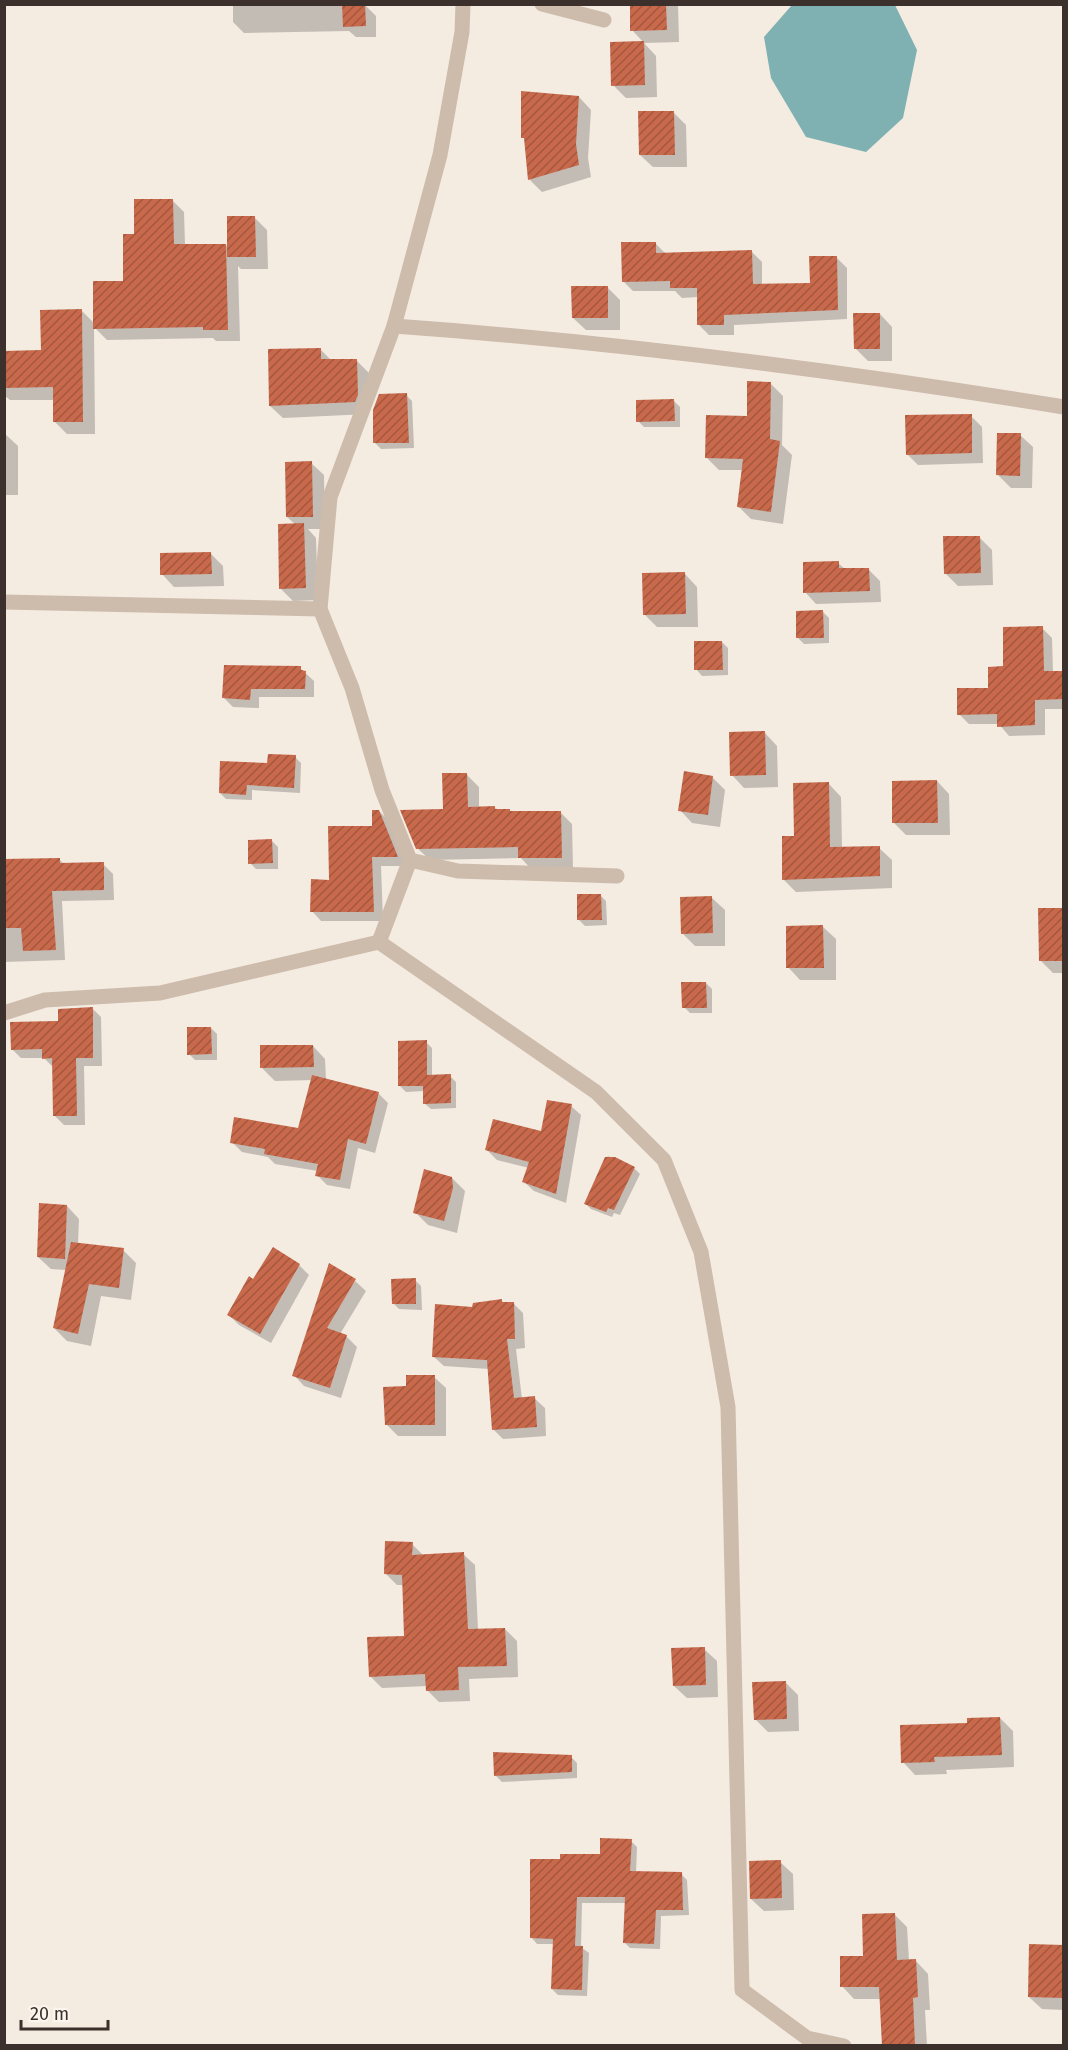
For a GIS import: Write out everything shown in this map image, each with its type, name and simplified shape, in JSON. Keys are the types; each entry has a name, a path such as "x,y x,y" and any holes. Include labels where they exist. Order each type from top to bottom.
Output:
{"street":[{"path":"379,942 410,860 382,790 352,688 320,609 330,497 394,326 440,155 462,32 463,4"},
{"path":"542,4 604,20"},
{"path":"394,326 554,338 953,389 1064,407"},
{"path":"4,602 320,609"},
{"path":"410,860 458,871 617,876"},
{"path":"4,1013 45,1000 160,993 379,942 596,1092 664,1160 701,1252 728,1407 742,1990 807,2038 844,2046"}],"water":[{"path":"792,5 895,5 917,50 903,118 866,152 806,137 771,78 764,37"}],"building":[{"path":"342,4 365,4 366,26 343,27"},
{"path":"630,4 666,4 667,30 630,31"},
{"path":"644,41 645,85 611,86 610,42"},
{"path":"521,91 579,96 576,144 579,165 528,180 524,138 521,138"},
{"path":"638,111 674,111 675,155 639,155"},
{"path":"134,199 173,199 174,244 226,244 228,330 203,330 203,327 93,329 93,281 123,281 123,234 134,234"},
{"path":"227,216 255,216 256,257 227,257"},
{"path":"621,242 656,242 656,253 752,250 753,284 810,283 809,256 837,256 838,310 724,315 724,325 697,325 697,288 670,288 670,281 622,282"},
{"path":"571,286 608,286 608,318 572,318"},
{"path":"82,309 83,422 53,422 53,387 4,388 4,351 41,350 40,310"},
{"path":"853,313 880,313 880,349 854,349"},
{"path":"321,348 321,359 357,359 358,395 355,402 269,406 268,349"},
{"path":"747,381 771,382 770,439 780,441 771,512 737,507 743,459 705,458 706,415 747,416"},
{"path":"407,393 409,443 373,443 373,410 379,394"},
{"path":"674,399 675,421 636,422 636,400"},
{"path":"972,414 972,453 906,455 905,415"},
{"path":"997,433 1021,433 1020,476 996,475"},
{"path":"312,461 313,517 286,517 285,462"},
{"path":"304,523 306,588 279,589 278,524"},
{"path":"943,536 980,536 981,573 944,574"},
{"path":"211,552 212,574 160,575 160,553"},
{"path":"839,561 839,568 869,568 870,591 803,593 803,562"},
{"path":"685,572 686,614 643,615 642,573"},
{"path":"823,610 824,638 796,638 796,611"},
{"path":"1043,626 1044,671 1064,671 1064,699 1035,700 1035,725 997,727 997,714 957,715 957,688 988,688 988,667 1003,666 1003,627"},
{"path":"694,641 722,641 723,670 694,670"},
{"path":"224,665 301,666 301,670 306,671 305,689 251,689 250,700 222,698"},
{"path":"765,731 766,775 730,776 729,732"},
{"path":"268,754 296,755 294,788 247,785 246,795 219,793 220,761 267,763"},
{"path":"684,771 713,776 708,815 678,811"},
{"path":"442,773 467,773 468,807 495,806 495,809 510,809 510,811 561,811 562,858 518,858 518,847 416,849 400,810 443,809"},
{"path":"937,780 938,823 892,823 892,781"},
{"path":"829,782 830,847 880,846 880,876 782,880 782,836 794,836 793,783"},
{"path":"372,810 379,810 398,857 372,857 374,912 310,912 311,879 329,880 328,826 372,826"},
{"path":"272,839 273,863 248,864 248,840"},
{"path":"60,858 60,863 104,862 104,890 52,891 56,950 23,951 21,928 4,928 4,859"},
{"path":"577,894 601,894 602,920 577,920"},
{"path":"712,896 713,933 681,934 680,897"},
{"path":"1038,908 1064,908 1064,961 1039,961"},
{"path":"823,925 824,968 786,968 786,926"},
{"path":"681,982 706,982 707,1008 682,1008"},
{"path":"93,1007 93,1058 76,1058 77,1116 53,1116 52,1058 42,1059 42,1049 11,1050 10,1022 58,1021 58,1009"},
{"path":"187,1027 211,1027 212,1054 187,1055"},
{"path":"427,1040 427,1075 451,1074 451,1103 423,1104 423,1086 398,1086 398,1041"},
{"path":"260,1045 313,1045 314,1067 260,1068"},
{"path":"312,1075 379,1092 366,1144 348,1139 340,1180 315,1176 318,1164 264,1154 265,1149 230,1143 234,1117 298,1128"},
{"path":"547,1100 572,1104 556,1194 522,1182 529,1162 485,1150 493,1119 541,1131"},
{"path":"605,1157 615,1157 635,1167 614,1210 608,1208 606,1212 584,1204"},
{"path":"424,1169 452,1177 453,1188 444,1221 413,1213"},
{"path":"39,1203 67,1205 65,1259 37,1257"},
{"path":"71,1242 124,1248 119,1288 89,1284 78,1334 53,1328"},
{"path":"273,1247 300,1264 260,1334 227,1315 249,1276 253,1279"},
{"path":"329,1263 356,1279 327,1328 347,1335 330,1388 292,1376"},
{"path":"416,1278 416,1304 392,1304 391,1279"},
{"path":"502,1299 502,1302 514,1302 515,1339 507,1339 514,1398 535,1396 537,1427 492,1430 487,1360 432,1357 435,1304 472,1307 473,1303"},
{"path":"406,1375 435,1375 435,1425 385,1425 383,1387 406,1386"},
{"path":"385,1541 413,1542 412,1555 464,1552 468,1629 505,1628 507,1666 458,1667 459,1690 426,1691 425,1674 369,1677 367,1637 404,1636 402,1575 384,1574"},
{"path":"705,1647 706,1685 673,1686 671,1648"},
{"path":"786,1681 787,1719 754,1720 752,1682"},
{"path":"1000,1717 1002,1755 934,1757 935,1762 901,1763 900,1725 967,1723 967,1718"},
{"path":"493,1752 572,1755 572,1772 494,1776"},
{"path":"600,1838 632,1839 630,1871 682,1872 683,1910 656,1910 654,1944 623,1943 625,1897 577,1897 575,1946 583,1946 582,1990 551,1989 553,1939 530,1938 530,1859 560,1859 560,1854 600,1854"},
{"path":"781,1860 782,1898 750,1899 749,1861"},
{"path":"895,1913 897,1960 916,1959 918,1997 913,1998 915,2046 882,2046 879,1987 840,1987 840,1956 863,1956 862,1914"},
{"path":"1029,1944 1064,1945 1064,1998 1028,1997"}]}
